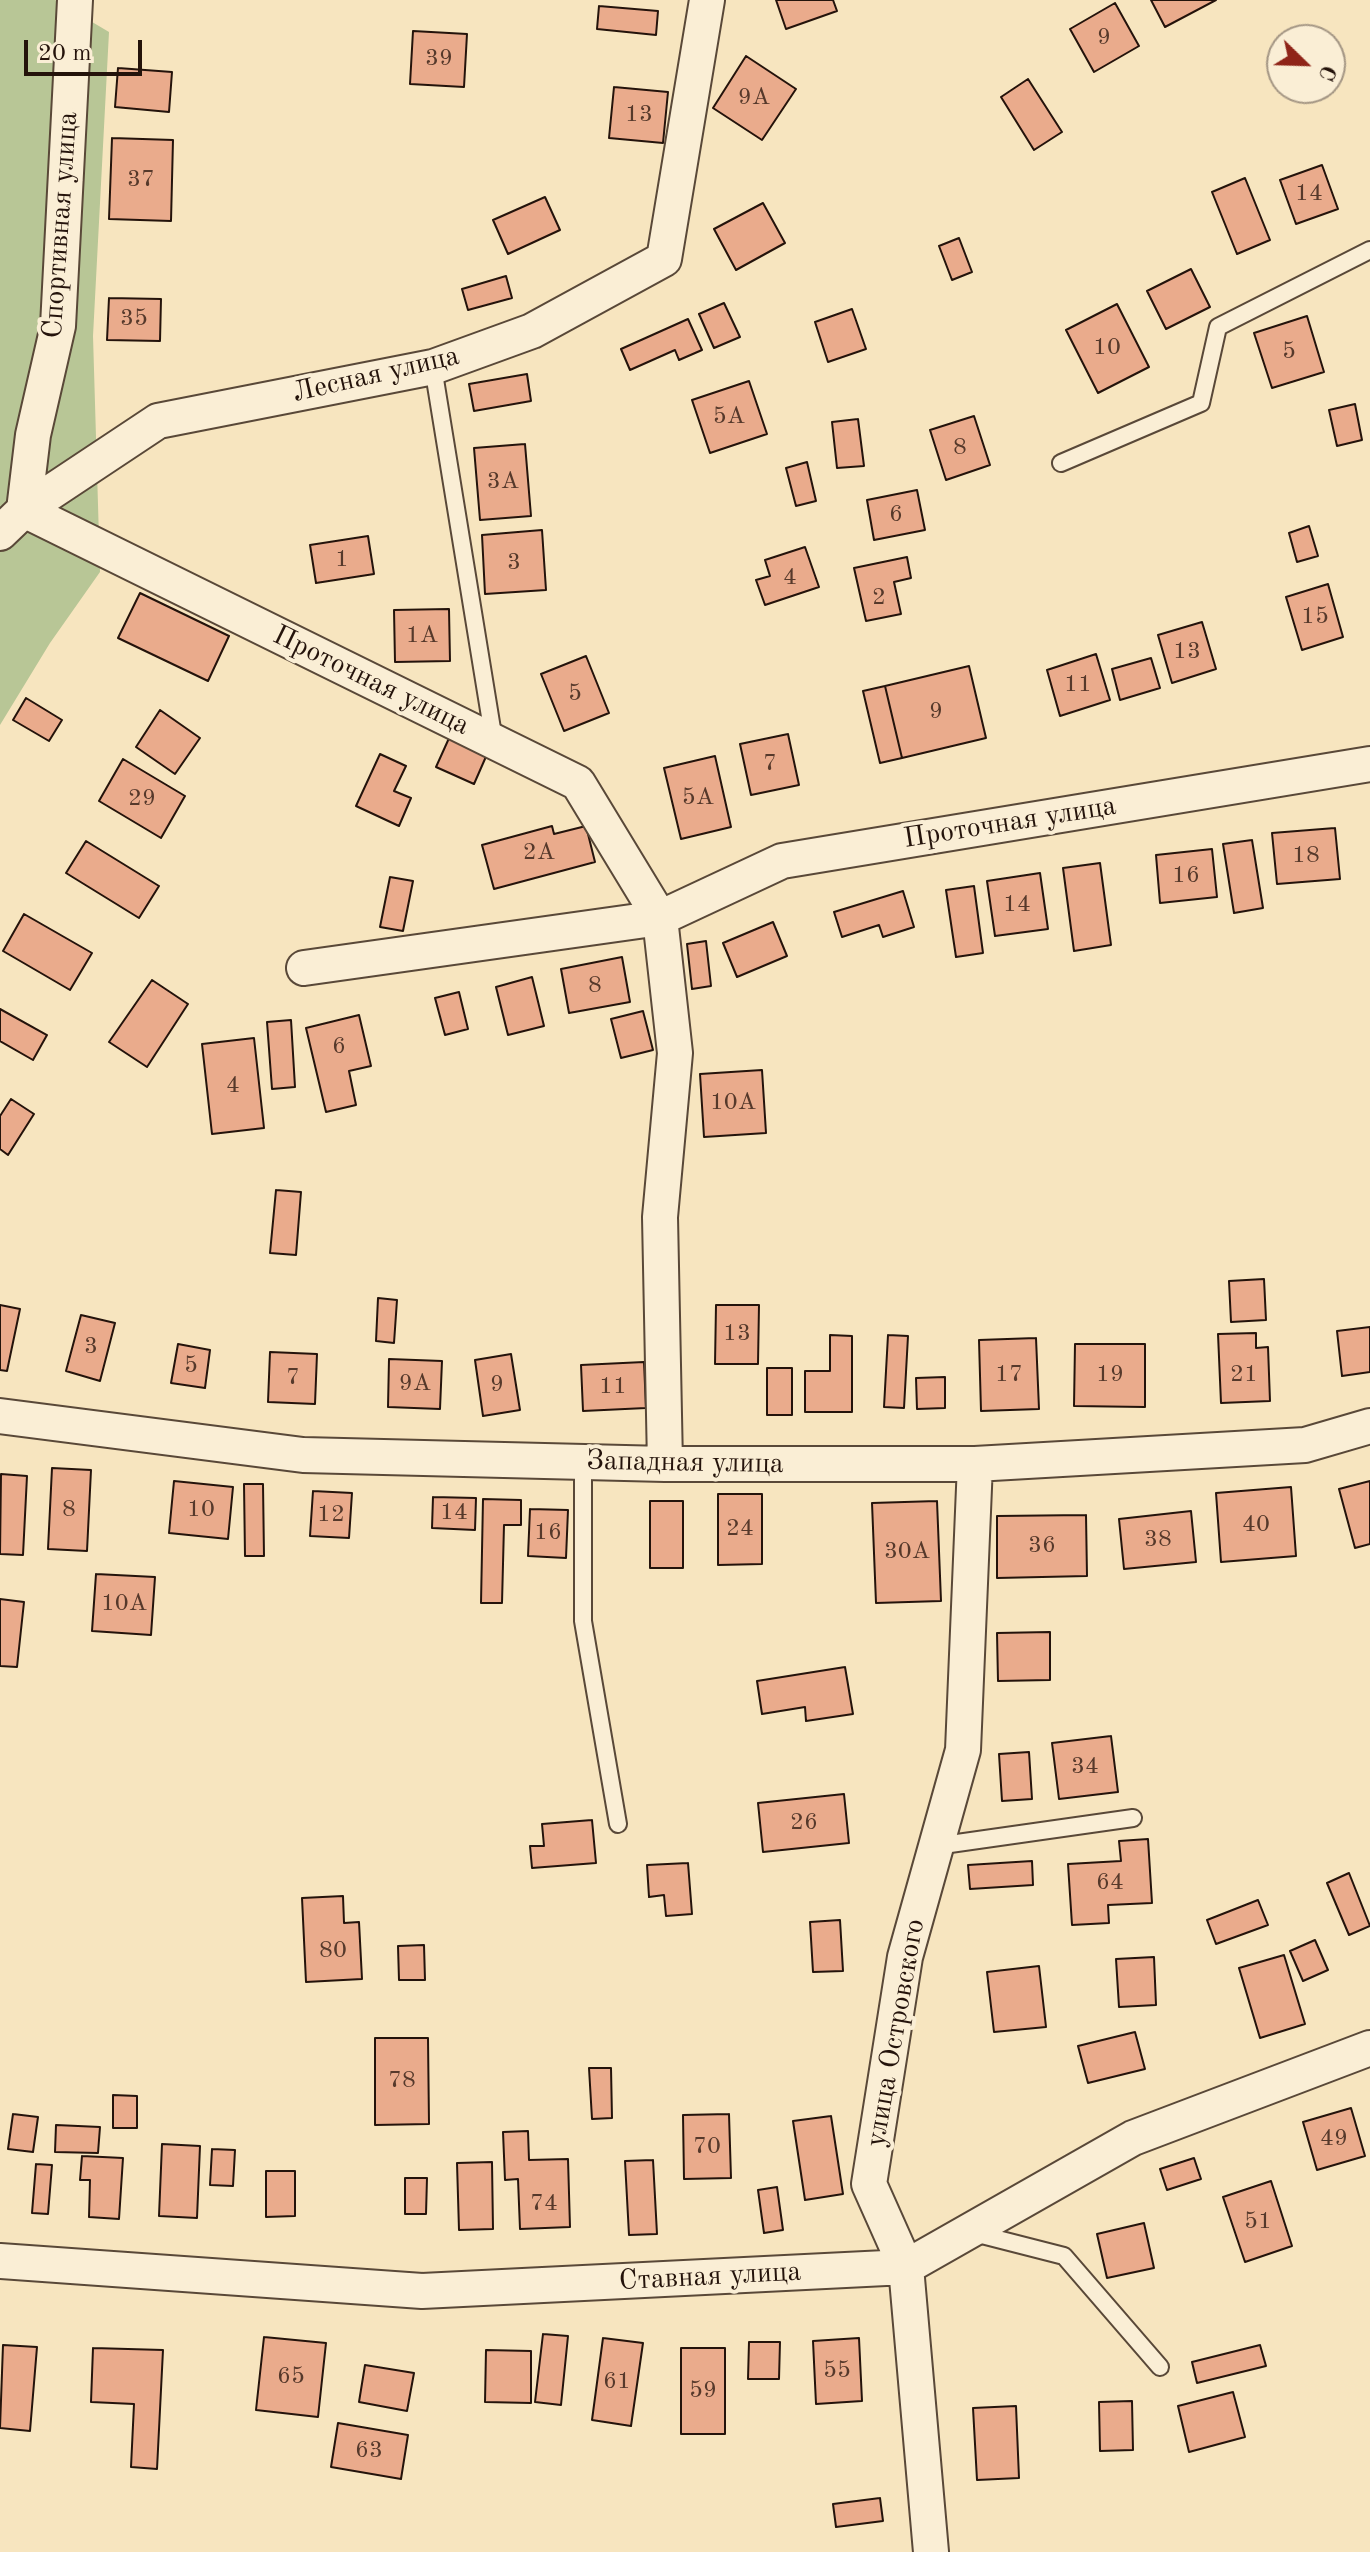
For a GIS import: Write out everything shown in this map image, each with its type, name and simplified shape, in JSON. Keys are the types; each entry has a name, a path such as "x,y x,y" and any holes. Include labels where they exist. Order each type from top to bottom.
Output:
{"street":[{"name":"Спортивная улица","path":"12,521 58,326 75,0"},
{"name":"Лесная улица","path":"12,521 158,421 433,367 532,331 664,259 707,0"},
{"name":"Проточная улица","path":"12,521 578,783 660,918 675,1053 660,1217 665,1464"},
{"name":"Проточная улица","path":"304,968 660,918 782,861 1370,764"},
{"name":"Западная улица","path":"0,1416 303,1455 665,1464 975,1464 1305,1445 1370,1426"},
{"name":"улица Островского","path":"931,2552 906,2267 869,2184 905,1957 963,1750 975,1464"},
{"name":"Ставная улица","path":"0,2261 422,2291 906,2267 1133,2138 1370,2048"}],"lane":[{"path":"1061,463 1201,403 1218,327 1370,250"},
{"path":"433,367 494,742"},
{"path":"583,1462 583,1621 618,1824"},
{"path":"936,1846 1133,1818"},
{"path":"969,2231 1064,2256 1160,2367"}],"green space":[{"path":"0,0 55,0 109,32 93,336 100,572 50,643 0,725"}],"building":[{"path":"776,0 833,0 837,11 786,29"},
{"path":"1151,0 1216,0 1165,27"},
{"path":"1115,3 1139,46 1094,72 1070,29"},
{"path":"599,6 658,11 656,35 597,29"},
{"path":"413,31 467,34 464,87 410,84"},
{"path":"746,56 796,89 762,140 713,108"},
{"path":"118,68 172,72 169,112 115,107"},
{"path":"1028,79 1062,132 1034,150 1001,97"},
{"path":"614,87 668,92 663,143 609,138"},
{"path":"112,138 173,140 171,221 109,219"},
{"path":"1322,165 1338,209 1296,224 1280,180"},
{"path":"1245,178 1270,240 1237,254 1212,192"},
{"path":"545,197 560,230 508,254 493,220"},
{"path":"763,203 785,243 736,270 714,229"},
{"path":"959,238 972,272 952,280 939,246"},
{"path":"1191,269 1210,307 1166,329 1147,291"},
{"path":"506,276 512,298 468,310 462,289"},
{"path":"109,298 161,299 160,341 107,340"},
{"path":"724,303 740,337 714,348 699,314"},
{"path":"1117,304 1149,367 1098,393 1066,330"},
{"path":"852,309 866,349 828,362 815,322"},
{"path":"1307,316 1324,372 1272,388 1254,333"},
{"path":"688,319 702,350 679,360 675,350 630,370 621,349"},
{"path":"527,374 531,401 474,411 469,384"},
{"path":"749,381 767,434 710,453 692,400"},
{"path":"1355,404 1362,440 1337,446 1329,410"},
{"path":"974,416 990,465 946,480 930,430"},
{"path":"858,419 864,466 837,468 832,422"},
{"path":"525,444 531,516 480,520 474,448"},
{"path":"807,462 816,501 796,506 786,468"},
{"path":"917,490 925,530 874,540 867,500"},
{"path":"1309,526 1318,556 1297,562 1289,533"},
{"path":"542,530 546,590 485,594 482,535"},
{"path":"368,536 374,574 316,583 310,545"},
{"path":"805,547 819,587 765,605 756,580 770,576 765,560"},
{"path":"907,557 911,578 894,582 901,614 866,621 854,568"},
{"path":"1328,584 1343,637 1302,650 1286,597"},
{"path":"140,593 229,636 208,681 118,638"},
{"path":"449,609 450,661 395,662 394,610"},
{"path":"1202,622 1216,669 1172,683 1158,635"},
{"path":"1096,654 1110,700 1060,716 1047,670"},
{"path":"586,656 609,713 564,731 541,674"},
{"path":"1151,658 1160,688 1120,700 1112,669"},
{"path":"969,666 986,738 902,758 885,686"},
{"path":"885,686 902,758 880,763 863,691"},
{"path":"26,698 62,720 49,741 13,720"},
{"path":"160,710 200,738 175,774 136,747"},
{"path":"788,734 799,785 751,795 740,744"},
{"path":"450,736 488,752 474,784 436,767"},
{"path":"380,754 406,766 394,791 411,798 399,826 356,806"},
{"path":"715,756 731,827 681,839 664,768"},
{"path":"123,759 185,796 161,838 99,801"},
{"path":"552,826 554,834 586,826 595,862 494,889 482,845"},
{"path":"1335,828 1340,879 1277,884 1272,833"},
{"path":"1252,840 1263,908 1234,913 1223,844"},
{"path":"86,841 159,886 139,918 66,873"},
{"path":"1212,849 1217,897 1160,903 1156,855"},
{"path":"1100,863 1111,945 1074,951 1063,868"},
{"path":"1040,873 1048,929 995,936 987,881"},
{"path":"390,877 413,881 403,931 380,927"},
{"path":"974,886 983,953 956,957 946,890"},
{"path":"903,891 914,927 883,937 879,925 842,937 834,912"},
{"path":"24,914 92,953 70,990 3,951"},
{"path":"773,922 787,956 737,977 723,943"},
{"path":"706,941 711,986 692,989 687,944"},
{"path":"622,957 630,1002 569,1013 561,969"},
{"path":"532,977 544,1026 508,1035 496,987"},
{"path":"152,980 188,1004 147,1067 109,1042"},
{"path":"459,992 468,1029 445,1035 435,998"},
{"path":"0,1009 47,1035 33,1060 0,1041"},
{"path":"643,1011 653,1050 621,1058 611,1019"},
{"path":"359,1015 371,1066 349,1071 356,1105 326,1112 306,1028"},
{"path":"291,1020 295,1087 272,1089 267,1022"},
{"path":"254,1038 264,1128 212,1134 202,1044"},
{"path":"762,1070 766,1133 704,1137 700,1074"},
{"path":"11,1099 34,1114 8,1155 0,1149 0,1116"},
{"path":"276,1190 301,1192 296,1255 270,1253"},
{"path":"1264,1279 1266,1320 1231,1322 1229,1281"},
{"path":"378,1298 397,1300 394,1343 376,1341"},
{"path":"0,1305 20,1309 7,1371 0,1370"},
{"path":"716,1305 759,1305 758,1364 715,1364"},
{"path":"81,1315 115,1323 100,1381 66,1371"},
{"path":"1370,1327 1370,1372 1342,1376 1337,1331"},
{"path":"1256,1333 1256,1348 1268,1347 1270,1401 1221,1403 1218,1334"},
{"path":"830,1335 852,1336 852,1412 805,1412 805,1371 830,1371"},
{"path":"888,1335 908,1336 904,1408 884,1407"},
{"path":"1036,1338 1039,1409 981,1411 979,1340"},
{"path":"178,1344 210,1350 205,1388 171,1383"},
{"path":"1075,1344 1145,1344 1145,1407 1074,1406"},
{"path":"270,1352 317,1354 315,1404 268,1402"},
{"path":"511,1354 520,1410 483,1416 475,1360"},
{"path":"389,1359 442,1361 440,1409 388,1407"},
{"path":"644,1362 646,1408 583,1411 581,1365"},
{"path":"767,1368 792,1368 792,1415 767,1415"},
{"path":"945,1377 945,1408 917,1409 916,1378"},
{"path":"52,1468 91,1470 87,1551 48,1549"},
{"path":"1,1474 27,1476 23,1555 0,1554"},
{"path":"174,1481 233,1487 228,1539 169,1533"},
{"path":"1370,1481 1370,1544 1355,1548 1339,1489"},
{"path":"244,1484 263,1484 264,1556 245,1556"},
{"path":"1291,1487 1296,1556 1221,1562 1216,1493"},
{"path":"313,1491 352,1493 349,1538 310,1536"},
{"path":"718,1494 762,1494 762,1564 718,1565"},
{"path":"433,1497 476,1498 475,1530 432,1528"},
{"path":"483,1499 521,1500 521,1525 504,1525 502,1603 481,1603"},
{"path":"650,1501 683,1501 683,1568 650,1568"},
{"path":"937,1501 941,1601 876,1603 872,1503"},
{"path":"530,1509 568,1510 566,1558 528,1556"},
{"path":"1191,1511 1196,1562 1124,1569 1119,1519"},
{"path":"1086,1515 1087,1576 997,1578 997,1516"},
{"path":"96,1574 155,1577 151,1635 92,1631"},
{"path":"0,1599 24,1602 17,1667 0,1666"},
{"path":"1050,1632 1050,1680 998,1681 997,1633"},
{"path":"845,1667 853,1714 806,1721 805,1707 762,1714 757,1681"},
{"path":"1111,1736 1118,1792 1059,1799 1052,1743"},
{"path":"1029,1752 1032,1799 1002,1801 999,1754"},
{"path":"844,1794 849,1843 763,1852 758,1803"},
{"path":"592,1820 596,1863 532,1868 530,1846 544,1846 542,1824"},
{"path":"1148,1839 1152,1903 1108,1905 1109,1923 1072,1925 1068,1864 1121,1861 1119,1841"},
{"path":"1032,1861 1033,1885 970,1889 968,1865"},
{"path":"688,1863 692,1914 666,1916 664,1895 649,1897 647,1865"},
{"path":"1349,1873 1370,1926 1349,1935 1327,1883"},
{"path":"343,1896 344,1923 359,1922 362,1979 306,1982 302,1898"},
{"path":"1258,1900 1268,1925 1216,1944 1207,1920"},
{"path":"840,1920 843,1971 813,1972 810,1922"},
{"path":"1315,1940 1328,1970 1303,1981 1290,1951"},
{"path":"424,1945 425,1980 399,1980 398,1946"},
{"path":"1284,1955 1305,2024 1260,2038 1239,1968"},
{"path":"1154,1957 1156,2005 1119,2007 1116,1959"},
{"path":"1039,1966 1046,2027 994,2032 987,1972"},
{"path":"1135,2032 1145,2069 1088,2083 1078,2046"},
{"path":"375,2038 428,2038 429,2124 375,2125"},
{"path":"589,2068 611,2068 612,2118 592,2119"},
{"path":"113,2095 137,2096 137,2128 113,2128"},
{"path":"1351,2108 1365,2156 1317,2170 1303,2122"},
{"path":"13,2114 38,2117 33,2152 8,2149"},
{"path":"729,2114 731,2178 684,2179 683,2115"},
{"path":"831,2116 843,2194 805,2200 793,2121"},
{"path":"56,2125 100,2127 98,2153 55,2152"},
{"path":"528,2131 529,2160 568,2159 570,2227 520,2229 518,2179 505,2180 503,2132"},
{"path":"162,2144 200,2146 197,2218 159,2216"},
{"path":"212,2149 235,2150 233,2186 210,2185"},
{"path":"82,2156 123,2158 119,2219 89,2217 90,2180 80,2180"},
{"path":"1194,2158 1201,2179 1167,2190 1160,2169"},
{"path":"653,2160 657,2234 629,2235 625,2161"},
{"path":"492,2162 493,2229 459,2230 457,2163"},
{"path":"36,2164 52,2165 48,2214 32,2213"},
{"path":"266,2171 295,2171 295,2216 266,2217"},
{"path":"405,2178 427,2178 426,2214 405,2214"},
{"path":"1271,2181 1292,2246 1245,2262 1223,2197"},
{"path":"777,2187 783,2230 764,2233 758,2190"},
{"path":"1144,2223 1154,2268 1107,2278 1097,2234"},
{"path":"543,2334 568,2336 561,2405 535,2402"},
{"path":"264,2337 326,2343 318,2417 256,2410"},
{"path":"603,2338 643,2343 631,2426 592,2420"},
{"path":"859,2338 862,2401 816,2404 813,2341"},
{"path":"749,2342 780,2342 779,2379 748,2379"},
{"path":"3,2345 37,2347 30,2431 0,2428"},
{"path":"1260,2345 1266,2366 1197,2383 1192,2362"},
{"path":"93,2348 163,2350 157,2469 131,2467 134,2404 91,2402"},
{"path":"681,2348 725,2348 725,2434 681,2434"},
{"path":"486,2350 531,2351 531,2403 485,2402"},
{"path":"365,2365 414,2373 407,2411 359,2402"},
{"path":"1233,2392 1245,2437 1189,2452 1178,2406"},
{"path":"1132,2401 1133,2450 1100,2451 1099,2402"},
{"path":"1016,2406 1019,2478 977,2480 973,2408"},
{"path":"338,2423 408,2435 401,2479 331,2467"},
{"path":"880,2498 883,2521 836,2527 833,2504"}]}
